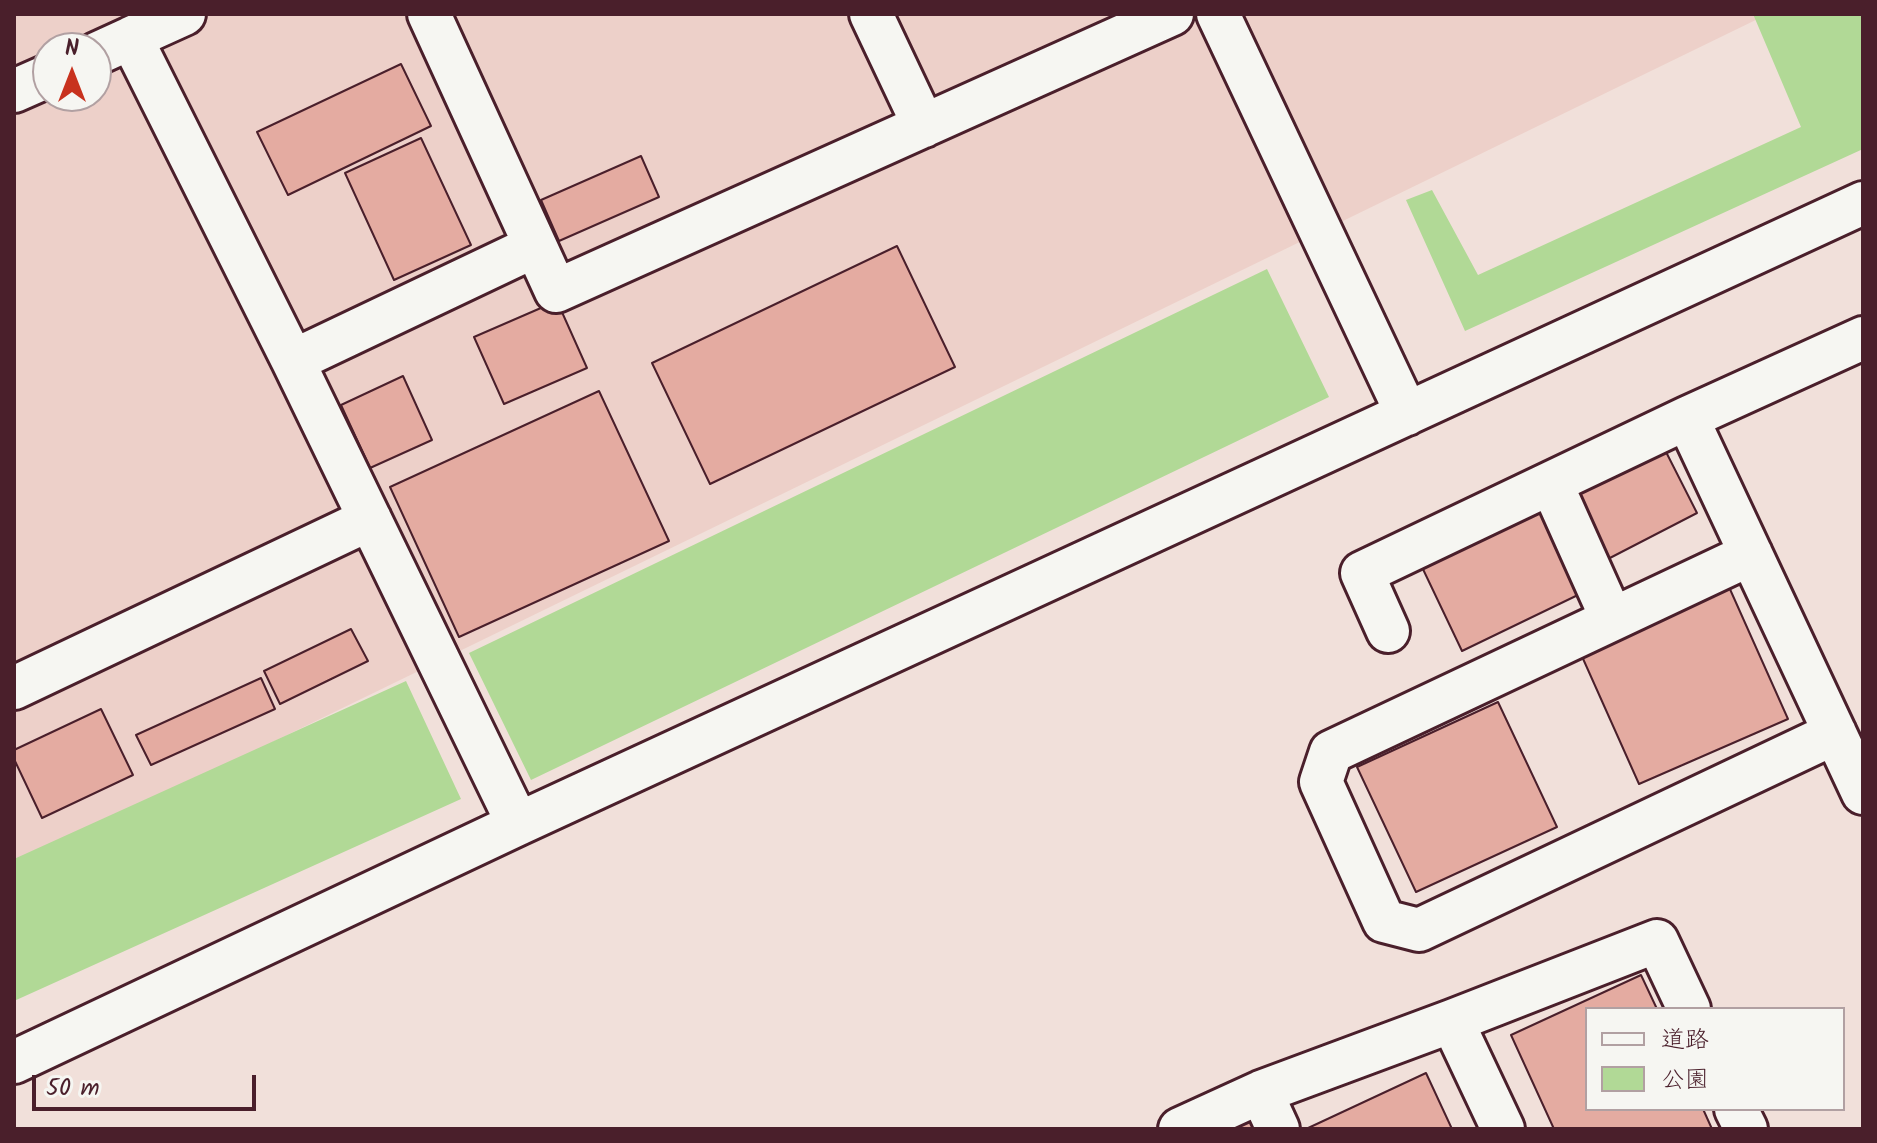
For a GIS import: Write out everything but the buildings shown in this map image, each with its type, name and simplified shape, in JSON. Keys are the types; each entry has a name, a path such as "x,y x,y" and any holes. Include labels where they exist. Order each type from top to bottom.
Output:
{"street":[{"path":"184,14 114,46 293,361 518,824"},
{"path":"429,14 556,291 1172,14"},
{"path":"871,14 924,126"},
{"path":"1218,14 1407,414"},
{"path":"14,1062 518,824 1863,203"},
{"path":"293,361 535,246"},
{"path":"1388,631 1362,573 1863,338"},
{"path":"1687,418 1863,793"},
{"path":"1551,483 1612,619"},
{"path":"14,688 370,519"},
{"path":"1751,554 1331,752 1321,782 1384,921 1419,930 1835,733"},
{"path":"1180,1129 1269,1111 1452,1021 1657,941 1688,1007"},
{"path":"1452,1021 1503,1129"},
{"path":"1737,1111 1746,1129"}],"shaded area":[{"path":"14,14 1768,14 14,868"}],"green space":[{"path":"1753,14 1863,14 1863,149 1465,331 1406,200 1432,190 1478,275 1801,127"},
{"path":"1267,269 1329,397 531,780 469,653"},
{"path":"406,681 461,799 14,1001 14,859"}]}
